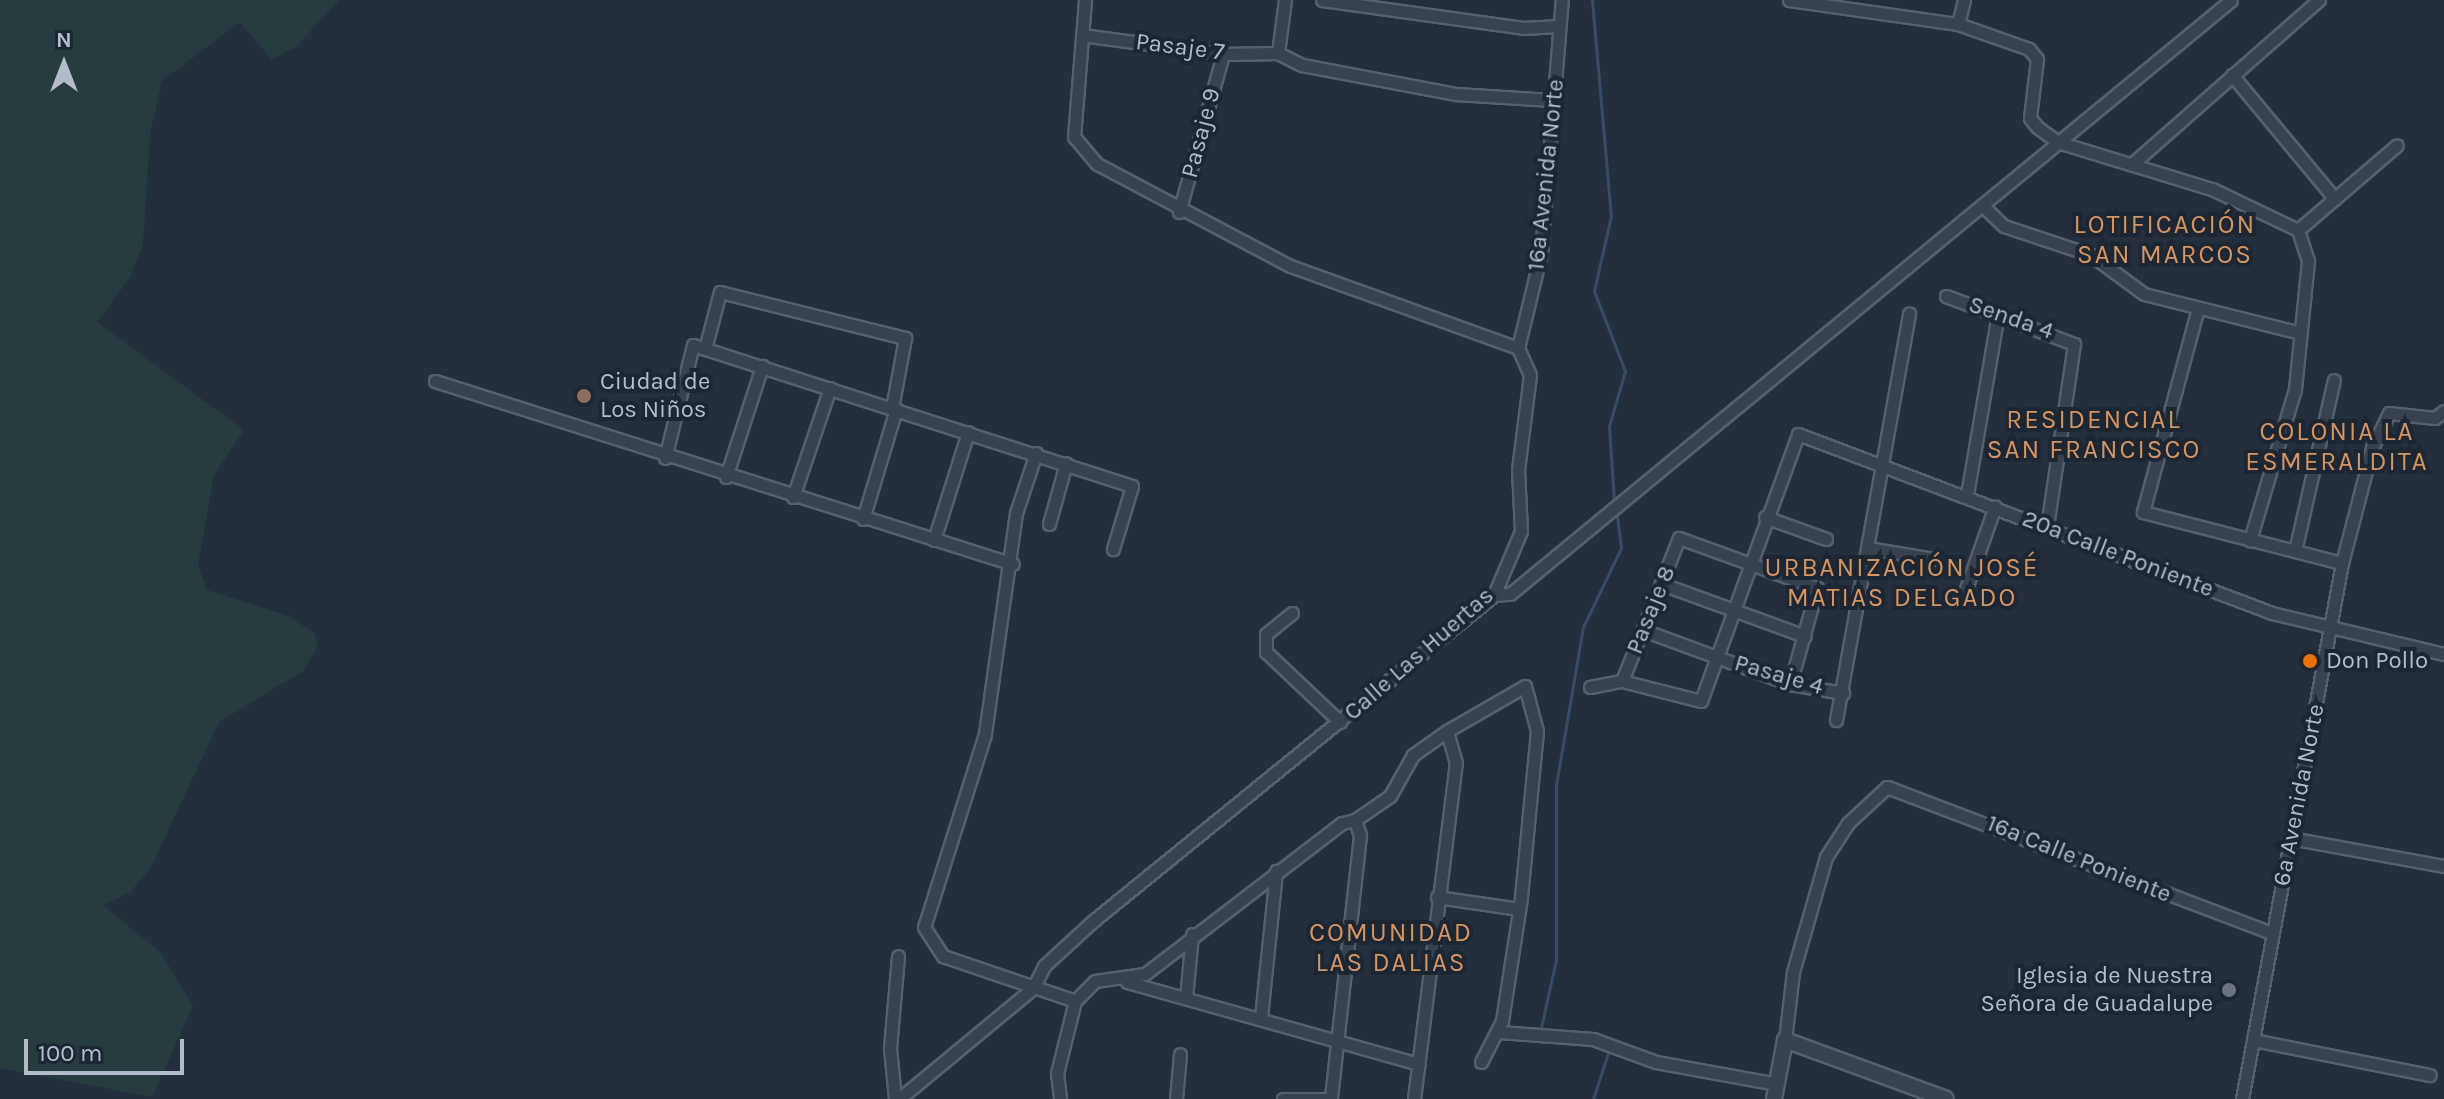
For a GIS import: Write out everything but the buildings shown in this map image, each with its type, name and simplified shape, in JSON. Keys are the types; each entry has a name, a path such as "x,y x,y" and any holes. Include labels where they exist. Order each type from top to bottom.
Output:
{"street":[{"path":"1085,0 1074,137 1097,164 1179,212 1331,283 1518,348"},
{"path":"1285,0 1278,53 1302,65 1456,94 1552,100"},
{"path":"1322,0 1523,28 1559,26"},
{"name":"16a Avenida Norte","path":"1518,348 1541,253 1562,0"},
{"path":"1789,0 1958,24 2033,52 2030,118 2058,142 2212,189 2298,230 2308,250 2289,414 2250,540"},
{"path":"1958,24 1964,0"},
{"path":"1494,595 1510,594 2231,0"},
{"path":"2132,164 2319,0"},
{"name":"Pasaje 7","path":"1082,35 1223,54 1278,53"},
{"name":"Pasaje 9","path":"1179,212 1223,54"},
{"path":"2232,75 2335,199"},
{"path":"2298,230 2397,145"},
{"path":"1983,206 2004,226 2091,255 2144,294 2300,333"},
{"path":"705,349 720,292 905,338 894,408 863,519"},
{"name":"Senda 4","path":"1946,296 2074,344 2047,527"},
{"path":"2198,308 2143,512 2342,563"},
{"path":"1967,495 1998,313"},
{"path":"1836,720 1909,314"},
{"path":"665,458 693,345 1132,486 1113,549"},
{"name":"Calle Las Huertas","path":"897,1099 1033,988 1044,966 1093,921 1494,595 1521,531 1518,470 1530,375 1518,348"},
{"path":"726,477 762,366"},
{"path":"2295,551 2334,380"},
{"path":"435,381 665,458 1013,564"},
{"path":"793,497 830,388"},
{"name":"6a Avenida Norte","path":"2242,1099 2271,933 2332,630 2342,563 2383,419 2394,412 2435,418 2444,411"},
{"path":"934,540 968,432"},
{"name":"20a Calle Poniente","path":"1765,517 1798,434 2332,630 2444,654"},
{"path":"1036,453 1016,513 1013,564 985,734 924,927 935,951 1075,1001"},
{"path":"1049,524 1066,463"},
{"path":"1963,597 1995,506"},
{"path":"1590,687 1622,681 1701,701 1765,517 1826,539"},
{"name":"Pasaje 8","path":"1622,681 1679,538 1748,562"},
{"path":"1868,548 1933,559"},
{"path":"1748,562 1817,588 1790,684"},
{"path":"1662,584 1805,636"},
{"path":"1292,613 1266,634 1266,652 1340,722"},
{"path":"1643,630 1716,657"},
{"name":"Pasaje 4","path":"1716,657 1790,684 1843,693"},
{"path":"1127,982 1276,871 1390,796 1413,755 1447,731 1525,686 1532,696 1536,763 1519,909 1499,1032 1481,1062"},
{"path":"1414,1099 1456,763 1447,731"},
{"name":"16a Calle Poniente","path":"1785,1040 1793,972 1826,857 1848,823 1887,787 2271,933"},
{"path":"1283,1099 1329,1099 1339,1042 1360,835 1355,820"},
{"path":"2290,838 2444,866"},
{"path":"1261,1017 1276,871"},
{"path":"1437,897 1519,909"},
{"path":"1186,998 1192,934"},
{"path":"897,1099 890,1048 898,956"},
{"path":"1060,1099 1057,1073 1075,1001 1095,981 1127,982 1261,1017 1419,1064"},
{"path":"1499,1032 1593,1039 1656,1062 1776,1092 1785,1040 1946,1099"},
{"path":"2253,1040 2430,1075"},
{"path":"1176,1099 1180,1054"}],"green space":[{"path":"0,0 340,0 295,47 272,60 240,22 162,81 150,134 143,244 129,279 97,322 244,430 214,475 198,565 207,590 289,616 315,634 318,645 303,671 219,722 149,871 129,893 103,905 161,953 193,1006 152,1097 0,1068"}],"waterway":[{"path":"1592,0 1611,216 1594,291 1625,371 1609,426 1614,502"},
{"path":"1540,1032 1556,960 1556,785 1583,627 1621,548 1616,510"},
{"path":"1593,1099 1609,1050"}],"place":[{"name":"Ciudad de Los Niños","path":"584,396"},
{"name":"Don Pollo","path":"2310,661"},
{"name":"Iglesia de Nuestra Señora de Guadalupe","path":"2229,990"}],"district":[{"name":"LOTIFICACIÓN SAN MARCOS","path":"2165,240"},
{"name":"RESIDENCIAL SAN FRANCISCO","path":"2094,435"},
{"name":"COLONIA LA ESMERALDITA","path":"2337,447"},
{"name":"URBANIZACIÓN JOSÉ MATIAS DELGADO","path":"1902,583"},
{"name":"COMUNIDAD LAS DALIAS","path":"1391,948"}]}
